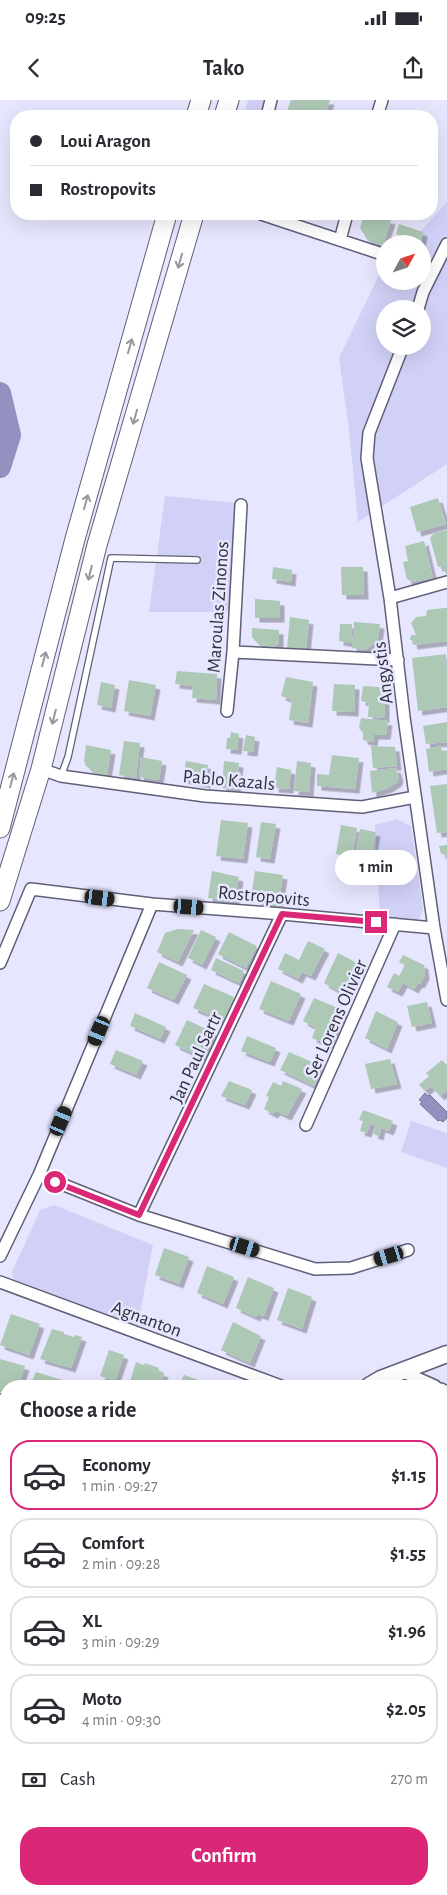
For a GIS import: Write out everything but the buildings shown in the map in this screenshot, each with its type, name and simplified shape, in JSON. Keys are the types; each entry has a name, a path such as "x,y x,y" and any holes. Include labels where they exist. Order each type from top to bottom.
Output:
{"main road":[{"path":"0,828 75,539 165,220"},
{"path":"0,901 41,769 97,545 192,220"}],"street":[{"path":"279,220 376,252"},
{"path":"340,240 346,220"},
{"path":"431,266 447,244"},
{"name":"Angystis","path":"399,355 372,423 367,446 371,484 390,598 415,797 434,928 447,1000"},
{"name":"Maroulas Zinonos","path":"227,711 233,652 241,505"},
{"path":"390,598 447,582"},
{"path":"233,652 398,660"},
{"name":"Pablo Kazals","path":"41,769 61,776 205,796 362,807 415,797"},
{"name":"Rostropovits","path":"0,963 31,889 152,904 434,928"},
{"path":"0,1256 38,1175 152,904"},
{"name":"Jan Paul Sartr","path":"139,1215 282,914"},
{"name":"Ser Lorens Olivier","path":"306,1125 395,924"},
{"path":"38,1175 139,1215 315,1268 350,1268 408,1250"},
{"name":"Agnanton","path":"0,1282 265,1380"},
{"path":"380,1380 447,1354"},
{"path":"401,1371 421,1380"}],"lane":[{"path":"61,776 68,757 111,558 197,560"}],"shaded area":[{"path":"248,100 267,100 264,110 246,110"},
{"path":"447,202 447,464 358,522 349,430 339,358 376,281 376,290 431,290 431,235 417,235 431,220 438,220 438,212"},
{"path":"165,496 237,503 230,612 149,612"},
{"path":"397,819 411,826 423,909 421,916 415,922 380,918 375,825"},
{"path":"425,1093 428,1096 430,1095 447,1112 447,1118 443,1122 438,1121 420,1104 422,1102 419,1100"},
{"path":"411,1121 447,1133 447,1168 401,1152"},
{"path":"54,1205 153,1245 137,1329 15,1286 12,1272 40,1210"}],"waterway":[{"path":"0,393 10,435 0,467"}],"route":[{"path":"55,1182 139,1215 282,914 376,922"}]}
